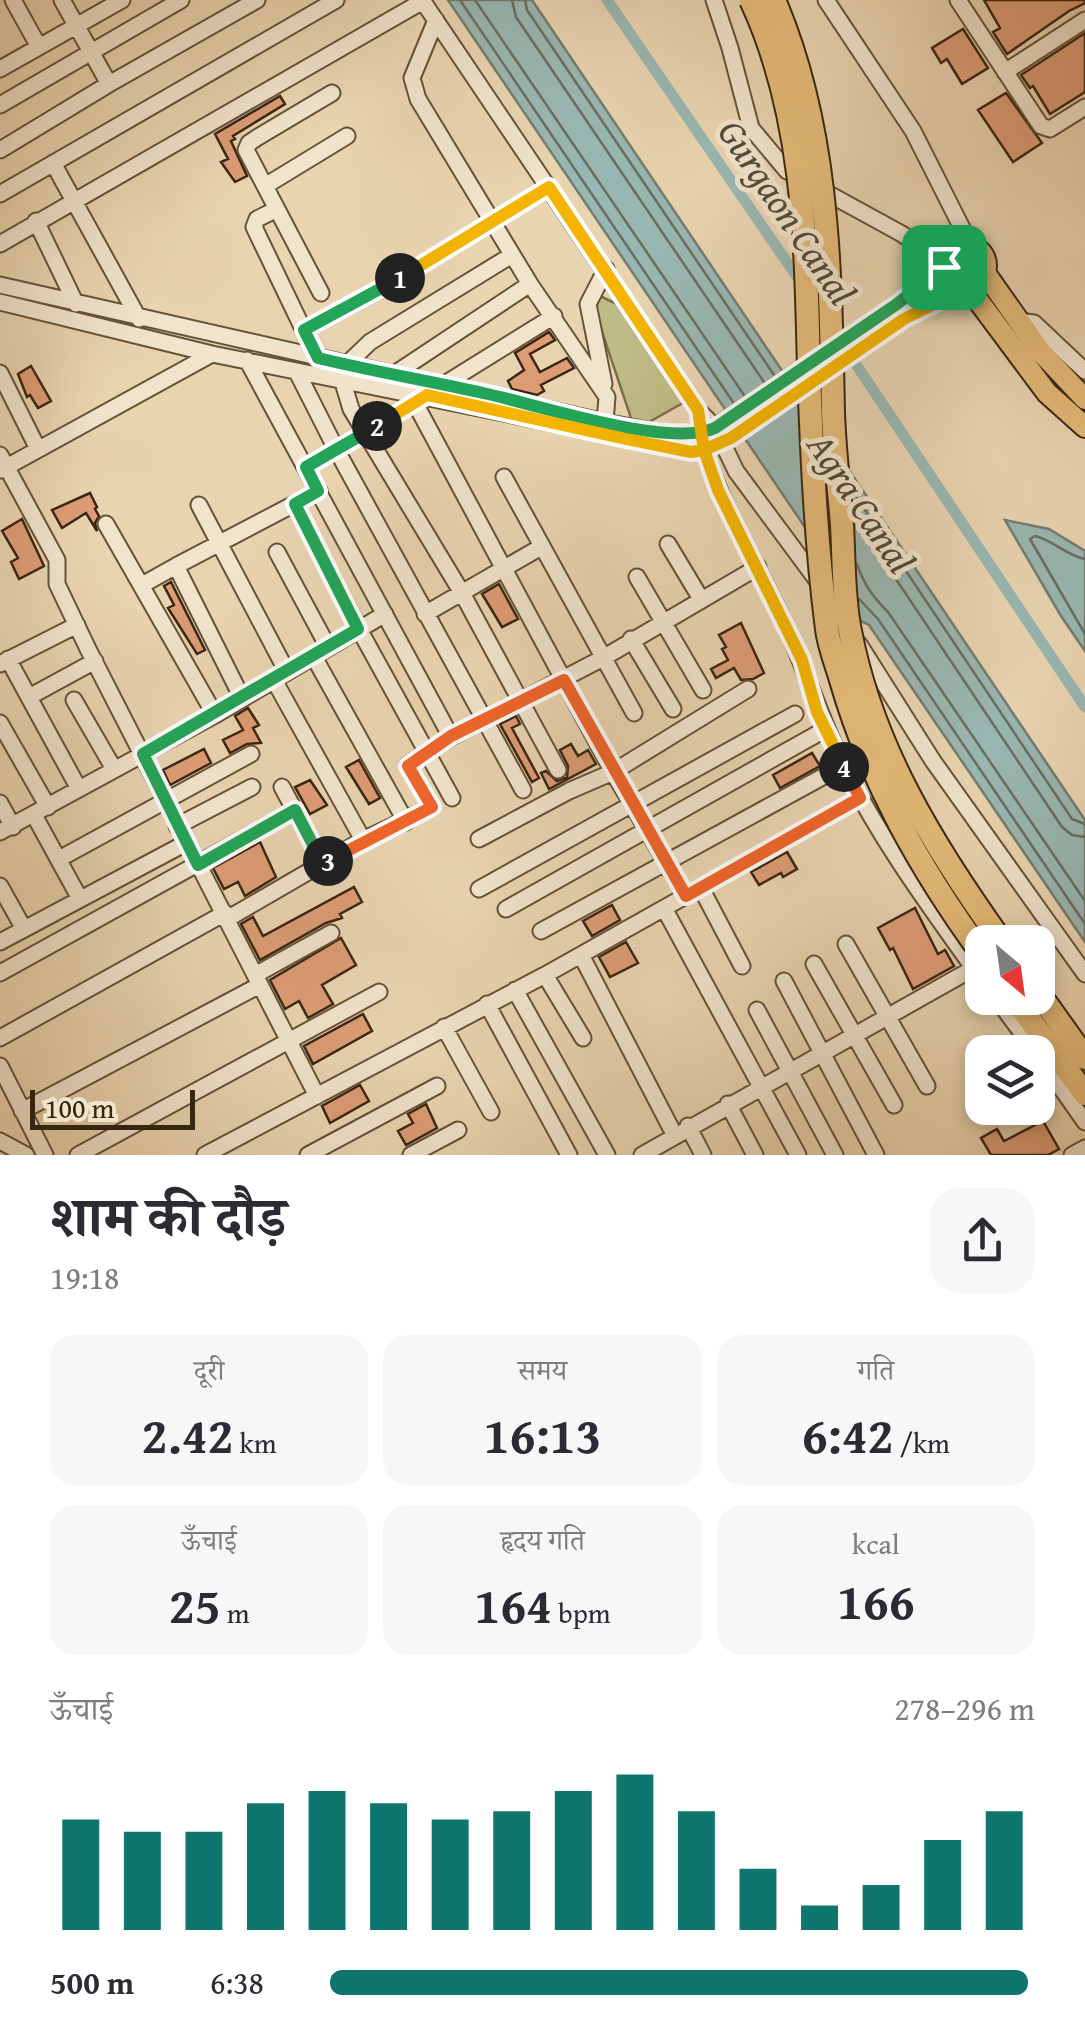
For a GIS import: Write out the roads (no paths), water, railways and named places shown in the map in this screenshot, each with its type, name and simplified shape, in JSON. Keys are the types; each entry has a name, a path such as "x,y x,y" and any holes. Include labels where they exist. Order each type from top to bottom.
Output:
{"highway":[{"path":"751,0 767,34 794,135 805,240 811,424 827,632 854,722 880,788 965,941"},
{"path":"774,0 786,29 815,135 828,237 834,415 850,630 878,730 900,779 925,826 991,925"},
{"path":"1027,1015 1085,1094"},
{"path":"1054,1015 1085,1058"}],"main road":[{"path":"976,280 985,260 972,246 954,248 944,264 950,281 976,280 1018,320 1052,366 1085,399"},
{"path":"976,280 1046,393 1085,427"}],"street":[{"path":"13,0 39,47"},
{"path":"62,0 108,84"},
{"path":"0,105 181,0"},
{"path":"0,150 257,0"},
{"path":"0,194 336,0"},
{"path":"0,244 422,0 606,269 736,472 804,560 934,761 1085,974"},
{"path":"714,0 751,128 787,171 902,234 944,264 900,312"},
{"path":"826,0 913,132 972,246"},
{"path":"0,69 115,2"},
{"path":"966,3 1005,72 1044,128 1085,107"},
{"path":"436,20 412,78 413,87 512,256 608,397"},
{"path":"1005,72 1085,20"},
{"path":"321,293 246,146 332,93"},
{"path":"265,186 347,136"},
{"path":"54,164 139,319"},
{"path":"304,330 493,224 549,187"},
{"path":"277,209 257,219 254,227 318,358"},
{"path":"36,221 76,304"},
{"path":"344,372 380,334 512,256"},
{"path":"605,422 608,397 588,304 606,269"},
{"path":"0,285 318,358 344,372 421,399 691,452 900,312 976,280"},
{"path":"393,375 530,284"},
{"path":"1,321 5,304 297,372 393,375 605,422 716,436"},
{"path":"443,385 554,316"},
{"path":"1018,320 1034,323 1085,371"},
{"path":"212,354 38,449 2,464 57,560 56,584 318,1096"},
{"path":"247,360 451,736"},
{"path":"0,372 38,449"},
{"path":"297,372 522,790"},
{"path":"344,372 348,402 462,593 558,770"},
{"path":"306,467 421,399"},
{"path":"421,399 503,570 614,772 666,863 693,892 742,966"},
{"path":"716,436 718,490 802,660 817,712 860,798 918,894 965,949"},
{"path":"504,477 634,712"},
{"path":"142,585 318,491"},
{"path":"295,504 358,629 452,798"},
{"path":"199,505 363,840"},
{"path":"106,524 215,715"},
{"path":"668,544 701,600"},
{"path":"426,614 541,547"},
{"path":"277,552 321,652 406,822"},
{"path":"176,566 242,698"},
{"path":"0,1038 363,840 432,807 408,766 451,736 564,680 758,566"},
{"path":"638,577 703,690"},
{"path":"0,803 6,829 215,715 385,614"},
{"path":"77,625 4,662 29,697 78,788"},
{"path":"632,639 673,710"},
{"path":"29,697 95,661"},
{"path":"479,839 568,790 614,772 748,689"},
{"path":"74,700 114,769"},
{"path":"479,889 794,714"},
{"path":"0,723 80,899"},
{"path":"506,909 817,734"},
{"path":"59,859 251,754"},
{"path":"541,931 836,769"},
{"path":"177,826 252,787"},
{"path":"282,787 323,864"},
{"path":"206,1155 545,975 860,798"},
{"path":"0,972 295,810"},
{"path":"0,942 186,843"},
{"path":"0,886 24,929"},
{"path":"664,908 798,1155"},
{"path":"22,1111 258,980 331,933"},
{"path":"846,944 927,1086"},
{"path":"581,955 681,1130 703,1155"},
{"path":"814,964 894,1106"},
{"path":"545,975 583,1038"},
{"path":"649,1153 681,1130 965,975"},
{"path":"784,981 876,1155"},
{"path":"515,990 606,1155"},
{"path":"78,1155 378,992"},
{"path":"487,1004 569,1155"},
{"path":"757,1010 835,1155"},
{"path":"444,1028 490,1112"},
{"path":"0,1066 45,1155"},
{"path":"1055,1080 1085,1122"},
{"path":"308,1155 437,1086"},
{"path":"728,1104 755,1155"},
{"path":"410,1155 458,1130"},
{"path":"0,1141 26,1155"},
{"path":"1072,1155 1085,1148"}],"water":[{"name":"Agra Canal","path":"448,0 532,0 1085,820 1085,942 869,625 861,621 834,579 838,576"},
{"path":"1005,520 1049,529 1085,551 1085,651 1061,616"}],"waterway":[{"name":"Gurgaon Canal","path":"607,0 802,284"},
{"name":"Gurgaon Canal","path":"837,336 1085,707"}]}
